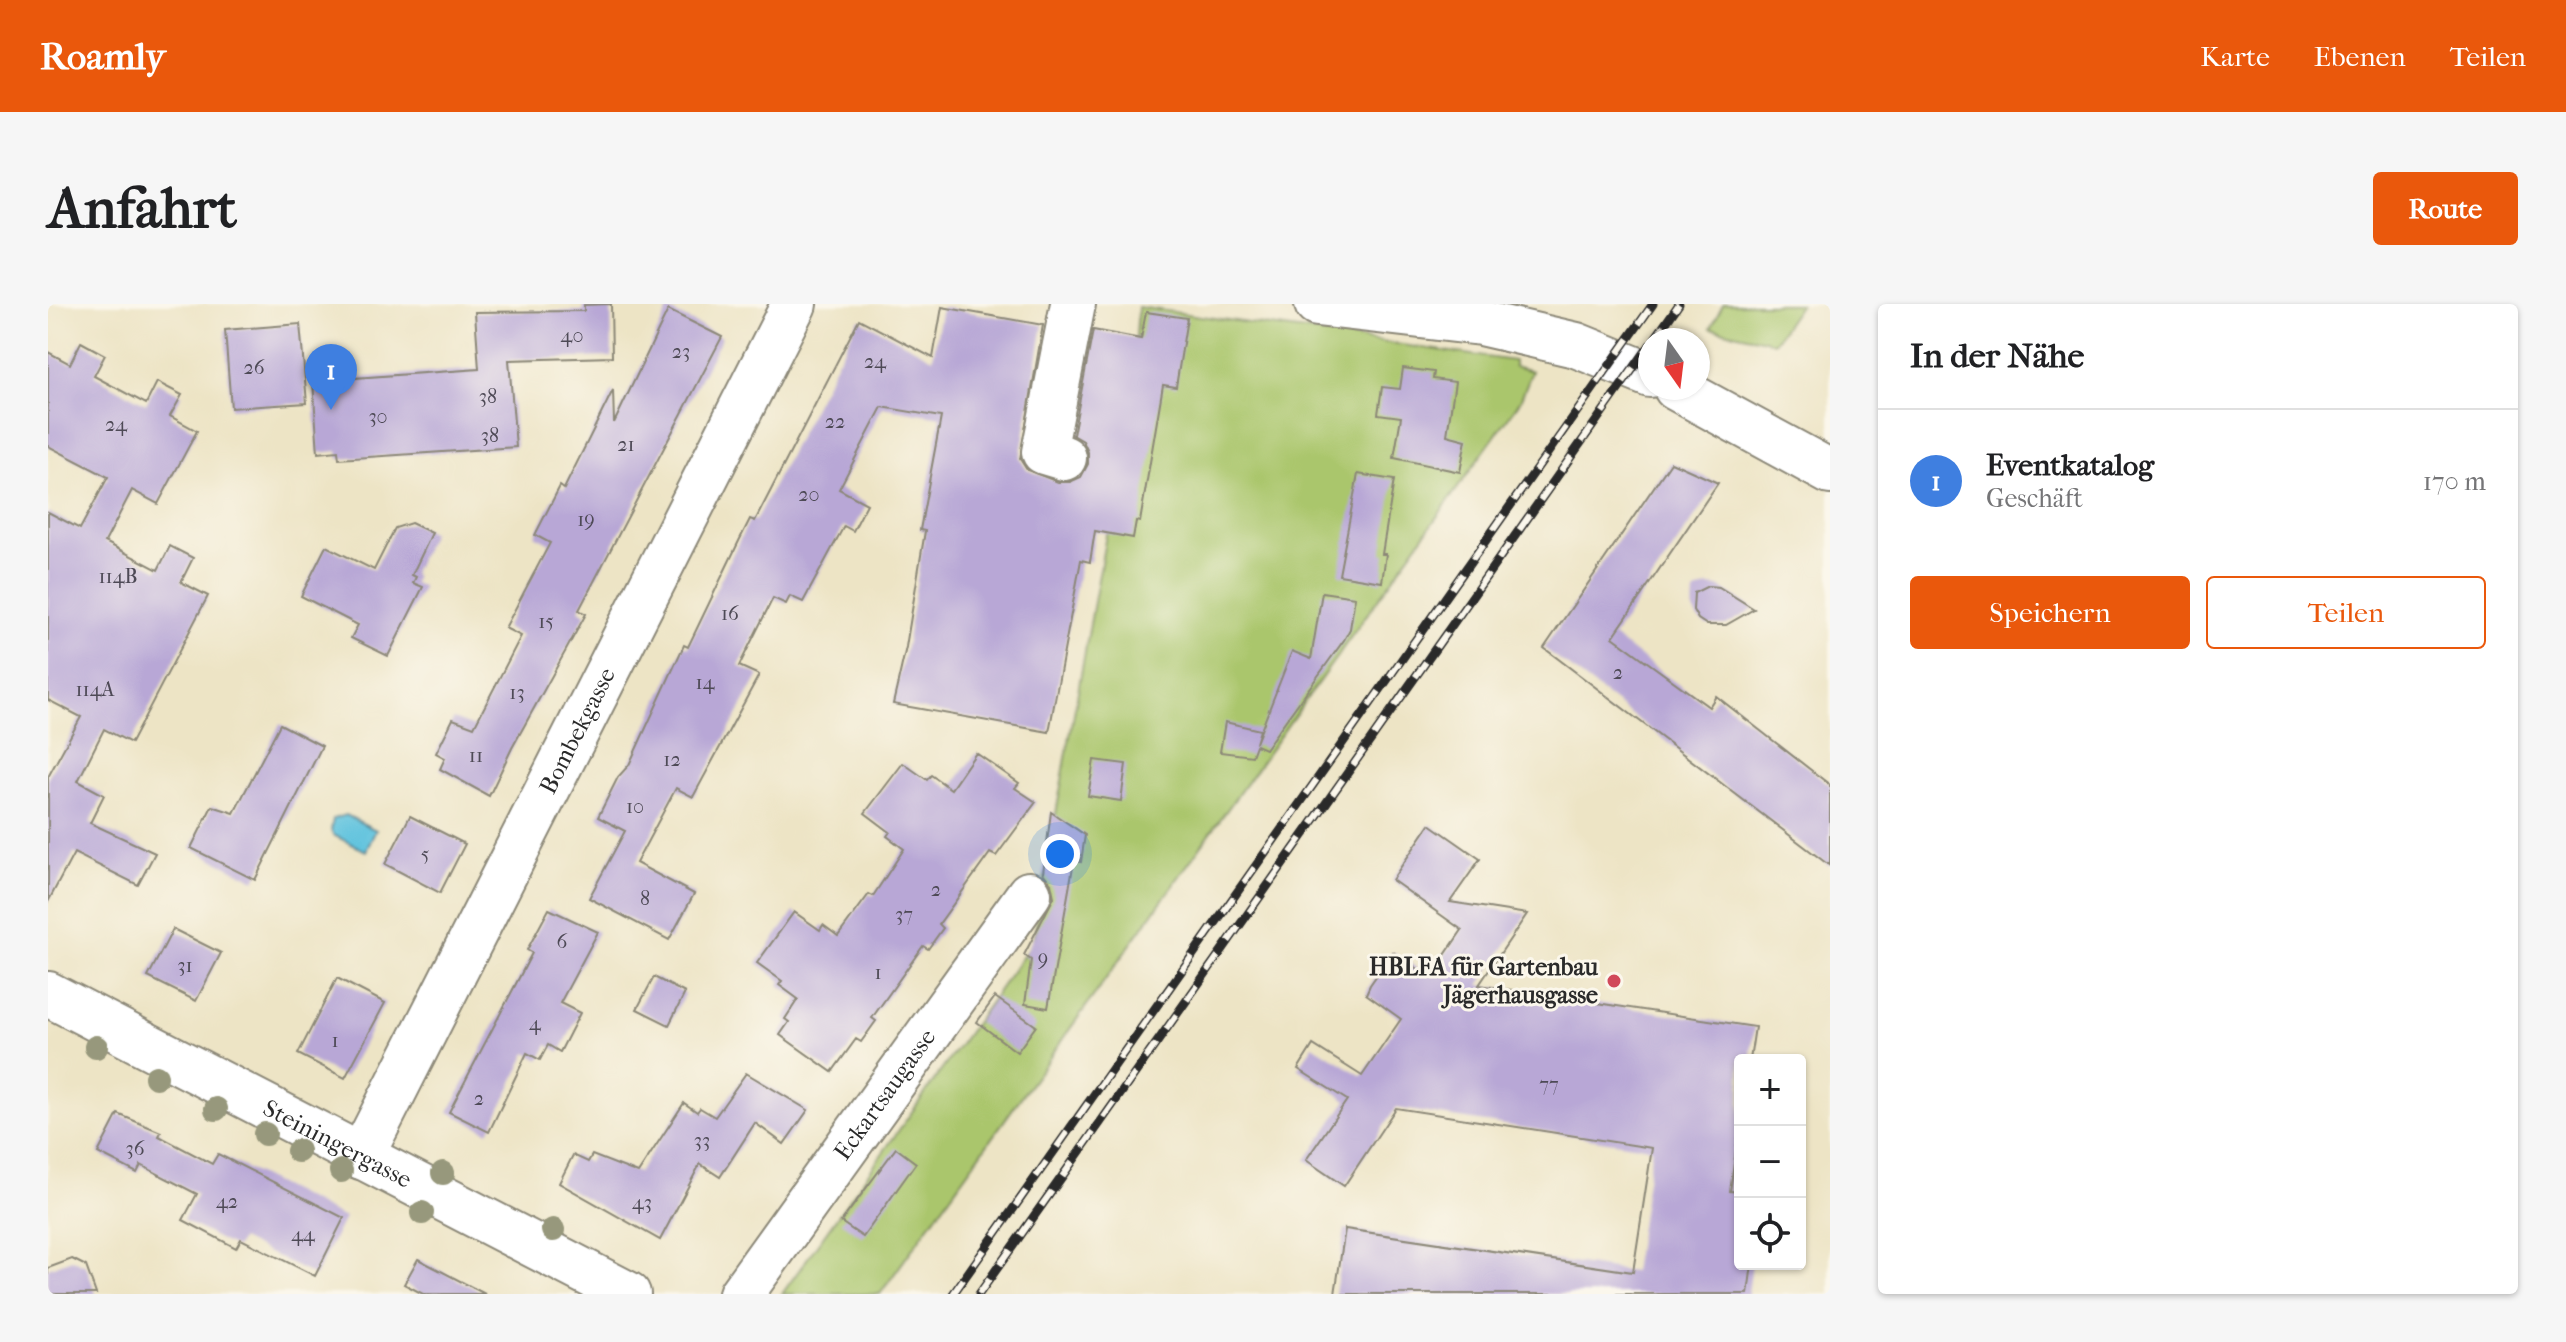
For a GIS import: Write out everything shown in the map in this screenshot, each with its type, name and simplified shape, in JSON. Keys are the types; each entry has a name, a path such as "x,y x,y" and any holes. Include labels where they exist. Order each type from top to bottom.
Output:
{"street":[{"name":"Bombekgasse","path":"361,1157 794,304"},
{"path":"1064,458 1044,452 1073,304"},
{"path":"1317,304 1481,323 1576,345 1638,370"},
{"path":"1698,400 1830,472"},
{"name":"Eckartsaugasse","path":"741,1294 1029,894"},
{"name":"Steiningergasse","path":"48,994 628,1294"}],"green space":[{"path":"1723,304 1800,304 1774,342 1711,328"},
{"path":"1138,307 1514,361 1514,366 1532,371 1520,401 880,1294 782,1294 1033,942 1132,390"}],"water":[{"path":"346,815 376,830 366,851 331,831 333,819"}],"building":[{"path":"611,304 612,357 509,360 516,447 339,459 338,451 318,453 313,381 479,369 475,312 584,311 584,305"},
{"path":"942,307 1043,325 1020,459 1027,470 1058,482 1070,482 1081,477 1088,464 1088,452 1083,441 1073,435 1093,330 1141,339 1146,312 1187,318 1176,387 1163,385 1140,522 1136,521 1133,538 1095,531 1090,562 1081,560 1049,732 893,704 906,647 925,531 920,530 941,417 882,407 839,489 867,504 853,531 844,526 803,602 790,596 786,604 773,598 739,666 759,675 693,797 676,788 636,863 694,894 669,940 589,898 625,831 598,817 618,777 629,765 684,645 688,647 750,519 755,521 859,319 933,358"},
{"path":"668,310 722,337 579,610 586,614 489,796 440,769 445,758 436,753 453,719 474,727 521,636 505,628 550,543 535,535 560,486 564,489 613,390 614,423"},
{"path":"300,324 307,403 231,408 225,330"},
{"path":"81,342 105,355 94,376 146,404 157,382 182,395 170,416 197,431 158,504 132,490 105,542 158,570 170,546 193,558 181,582 208,596 131,743 104,729 78,781 104,795 90,823 155,853 138,885 74,853 48,902 48,777 81,717 48,700 48,512 80,529 108,477 48,446 48,352 70,364"},
{"path":"1403,368 1434,372 1433,379 1455,382 1447,435 1466,440 1460,472 1394,458 1401,417 1378,414 1382,387 1400,389"},
{"path":"1671,462 1718,483 1613,637 1709,707 1716,696 1830,785 1830,866 1544,648"},
{"path":"1358,474 1394,480 1382,554 1386,554 1382,582 1339,575"},
{"path":"411,523 432,533 412,575 416,577 413,583 423,587 388,656 351,638 358,625 301,596 326,546 374,570 395,528"},
{"path":"1708,586 1719,587 1754,609 1726,625 1707,625 1698,619 1693,610 1694,593"},
{"path":"1322,592 1355,597 1350,629 1344,640 1265,749 1256,745 1252,756 1220,752 1225,722 1260,730 1256,743 1292,651 1311,659"},
{"path":"280,724 322,746 255,880 191,848 212,806 234,813"},
{"path":"976,753 1019,783 1015,788 1036,802 996,856 990,853 939,924 943,928 928,949 923,946 872,1018 876,1021 861,1042 856,1039 832,1072 780,1035 789,1022 785,1019 798,999 779,985 782,981 757,963 794,912 820,930 823,925 838,936 869,894 873,896 904,849 887,836 890,832 865,813 903,763 927,780 931,775 951,789"},
{"path":"1094,760 1126,764 1121,801 1088,796"},
{"path":"1051,812 1085,835 1081,862 1074,861 1048,1008 1025,1004 1031,960 1024,955 1054,897 1051,883 1043,873"},
{"path":"410,816 465,844 440,893 385,864"},
{"path":"1430,824 1480,859 1450,902 1527,914 1479,985 1755,1027 1751,1054 1734,1054 1734,1164 1730,1191 1734,1191 1734,1270 1751,1270 1748,1294 1335,1294 1345,1229 1633,1272 1652,1148 1396,1108 1344,1186 1306,1160 1347,1100 1298,1069 1313,1045 1362,1076 1401,1019 1366,994 1370,985 1393,952 1430,977 1462,930 1392,880"},
{"path":"549,909 598,932 560,1003 580,1013 560,1052 548,1045 540,1060 527,1053 489,1132 449,1112 532,953 527,950"},
{"path":"173,929 221,953 196,1001 148,977"},
{"path":"654,977 685,993 669,1025 637,1009"},
{"path":"337,978 385,1003 345,1078 298,1054"},
{"path":"995,997 1036,1026 1017,1052 977,1022"},
{"path":"746,1073 808,1110 784,1144 755,1123 720,1177 700,1164 660,1240 559,1183 573,1155 588,1162 592,1155 638,1173 684,1103 697,1112 700,1108 715,1117"},
{"path":"118,1114 161,1132 159,1136 212,1164 218,1154 344,1218 315,1276 241,1239 236,1248 183,1220 197,1194 141,1165 137,1173 98,1153"},
{"path":"896,1148 916,1163 863,1237 841,1222"},
{"path":"72,1259 86,1266 96,1294 48,1294 48,1268"},
{"path":"418,1259 485,1294 423,1294 404,1284"}],"railway":[{"path":"953,1294 1653,304"},
{"path":"1662,328 1679,304"},
{"path":"979,1294 1638,362"}],"place":[{"name":"Eventkatalog","path":"331,410"},
{"name":"HBLFA für Gartenbau Jägerhausgasse","path":"1614,981"}]}
